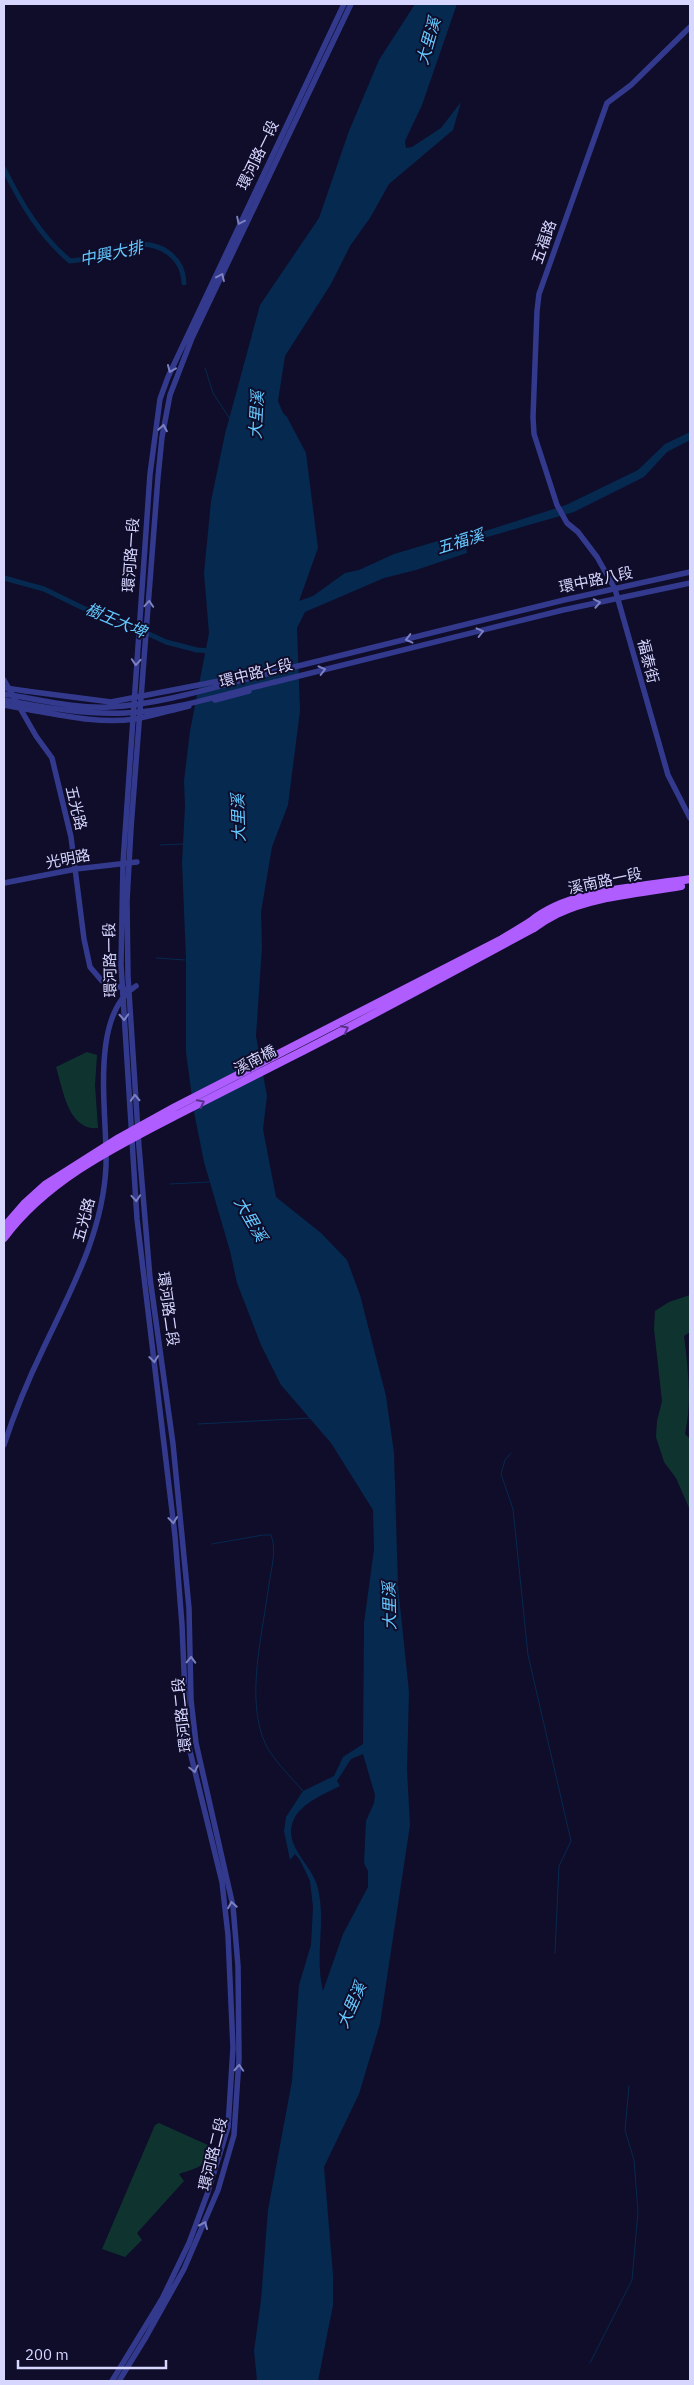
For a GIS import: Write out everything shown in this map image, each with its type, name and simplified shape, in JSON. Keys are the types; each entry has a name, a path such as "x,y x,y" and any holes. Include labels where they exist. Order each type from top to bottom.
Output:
{"main road":[{"name":"溪南路一段","path":"532,925 556,907 588,896 690,880"},
{"name":"溪南路一段","path":"532,925 558,913 582,906 617,897 690,884"},
{"name":"溪南橋","path":"4,1228 19,1209 45,1185 119,1138 175,1107 532,925"},
{"name":"溪南橋","path":"4,1238 25,1213 52,1189 78,1170 122,1143 299,1053 532,925"}],"street":[{"name":"環河路一段","path":"132,1149 122,988 126,863 150,474 160,399 179,350 344,4"},
{"name":"環河路一段","path":"139,1147 129,991 126,863 162,437 170,396 192,338 351,4"},
{"name":"五福路","path":"565,520 534,434 539,294 607,103 631,85 690,27"},
{"name":"福泰街","path":"565,520 578,532 597,557 614,589 668,775 690,818"},
{"name":"環中路八段","path":"508,614 690,572"},
{"name":"環中路八段","path":"511,624 563,610 690,583"},
{"name":"環中路七段","path":"5,690 85,706 110,707 147,703 508,614"},
{"name":"環中路七段","path":"4,700 85,713 126,713 199,700 511,624"},
{"path":"5,690 111,702 241,676 274,672"},
{"name":"五光路","path":"4,680 5,690 18,706 52,758 76,869 84,939 90,967 102,981 129,991"},
{"path":"4,704 82,719 136,718 232,696 275,682"},
{"name":"光明路","path":"4,883 76,869 137,862"},
{"name":"五光路","path":"4,1445 15,1412 43,1348 78,1277 101,1211 106,1165 104,1054 114,1011 123,996 136,986"},
{"name":"環河路二段","path":"139,1147 150,1278 173,1444 184,1547 189,1608 190,1681 194,1726 233,1906 238,1966 239,2059 234,2135 218,2190 181,2268"},
{"name":"環河路二段","path":"132,1149 142,1274 175,1536 188,1739 222,1882 230,1967 232,2048 228,2127 208,2192 181,2268"},
{"path":"112,2381 142,2335 181,2268"},
{"path":"119,2381 146,2337 181,2268"}],"green space":[{"path":"87,1052 97,1055 95,1085 98,1128 88,1127 80,1123 73,1116 64,1097 56,1067"},
{"path":"690,1295 690,1332 684,1336 689,1385 685,1434 690,1439 690,1510 676,1478 664,1462 656,1437 657,1421 662,1401 654,1329 655,1311 669,1302"},
{"path":"159,2123 210,2146 206,2159 197,2168 179,2174 184,2181 137,2233 142,2240 125,2257 102,2249 155,2125"}],"water":[{"path":"415,4 457,4 422,105 405,141 406,148 412,147 441,128 461,102 453,130 389,184 370,218 350,246 331,284 285,356 278,401 306,453 318,548 299,601 313,596 345,573 359,570 394,554 468,532 470,536 566,505 638,470 665,444 690,432 690,440 667,452 644,477 574,512 470,542 466,547 467,553 416,570 384,578 305,612 297,628 300,711 288,805 272,847 261,912 262,947 256,1036 267,1096 263,1129 276,1197 321,1233 347,1260 360,1295 386,1396 394,1453 398,1586 409,1692 407,1770 410,1825 380,2024 359,2094 324,2167 333,2275 333,2305 318,2381 257,2381 254,2351 261,2300 268,2210 292,2081 299,1985 311,1945 313,1907 310,1881 295,1854 290,1860 284,1831 286,1817 303,1791 334,1776 343,1757 363,1744 364,1623 374,1549 373,1510 331,1443 281,1385 261,1345 237,1283 230,1251 204,1162 194,1112 186,1052 186,959 182,862 185,806 184,781 190,731 209,633 204,573 211,501 225,434 260,305 319,218 349,131 379,60","holes":["363,1754 375,1795 374,1803 366,1821 364,1863 368,1871 368,1887 343,1934 323,1991 320,1964 320,1898 314,1877 294,1845 291,1828 294,1819 302,1808 340,1786 337,1781 351,1759"]}],"waterway":[{"name":"中興大排","path":"4,169 17,194 40,230 70,261 133,245 152,245 168,252 174,258 183,273 184,283"},
{"name":"中興大排","path":"205,368 213,393 230,419"},
{"name":"樹王大埤","path":"4,578 44,589 83,608 121,621 166,642 197,650 212,651"},
{"path":"160,845 184,844"},
{"path":"156,958 185,960"},
{"path":"170,1184 209,1182"},
{"path":"198,1424 312,1418"},
{"path":"511,1453 505,1460 501,1474 513,1509 528,1655 571,1841 559,1866 555,1953"},
{"path":"212,1544 271,1535 274,1547 273,1560 257,1665 256,1706 259,1725 268,1749 303,1791"},
{"path":"590,2363 632,2280 638,2212 634,2160 625,2130 629,2086"}],"water label":[{"name":"大里溪","path":"428,41"},
{"name":"大里溪","path":"256,415"},
{"name":"五福溪","path":"460,541"},
{"name":"大里溪","path":"238,818"},
{"name":"大里溪","path":"251,1219"},
{"name":"大里溪","path":"389,1606"},
{"name":"大里溪","path":"351,2005"}]}
